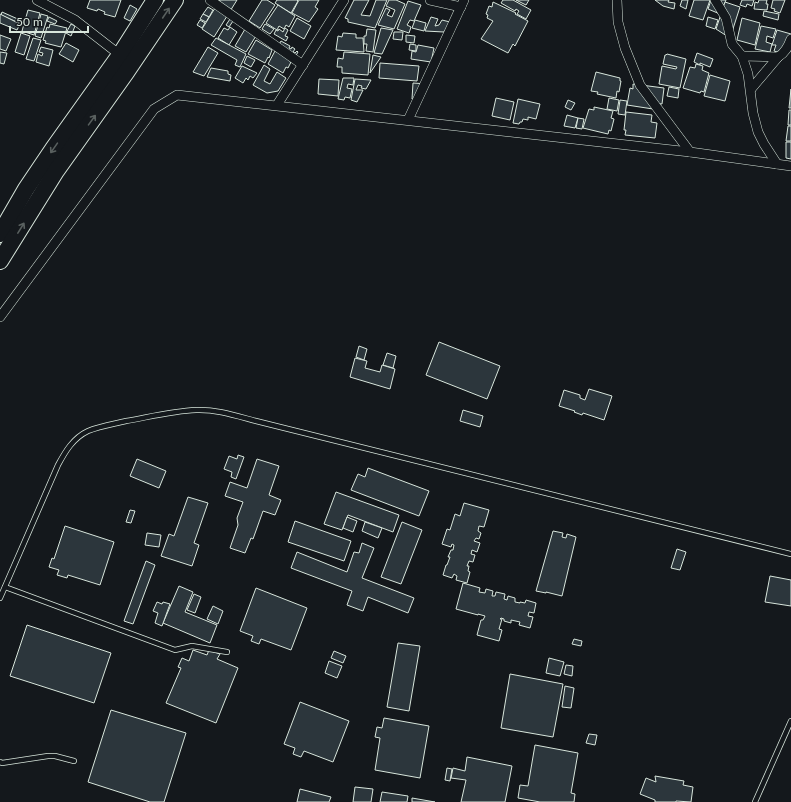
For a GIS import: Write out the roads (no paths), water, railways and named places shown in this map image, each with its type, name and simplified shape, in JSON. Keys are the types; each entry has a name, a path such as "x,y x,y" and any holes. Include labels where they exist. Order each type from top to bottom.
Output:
{"highway":[{"path":"0,234 26,189 120,55 156,0"},
{"path":"0,261 56,171 175,0"}],"street":[{"path":"37,0 75,20 120,55"},
{"path":"210,0 303,65"},
{"path":"277,106 344,0"},
{"path":"408,120 462,3 430,0"},
{"path":"617,0 618,22 625,48 640,85 690,152"},
{"path":"715,0 726,18 732,44 742,56 748,74 753,113 758,132 777,164"},
{"path":"751,88 786,50 791,39"},
{"path":"742,56 778,57"},
{"path":"0,317 154,109 177,95 690,152 791,166"}],"lane":[{"path":"0,598 58,466 67,449 76,440 87,432 108,425 152,416 196,410 215,411 791,554"},
{"path":"5,588 175,650 192,646 227,652"},
{"path":"755,802 791,721"},
{"path":"0,762 2,763 48,756 55,756 74,761"}]}
